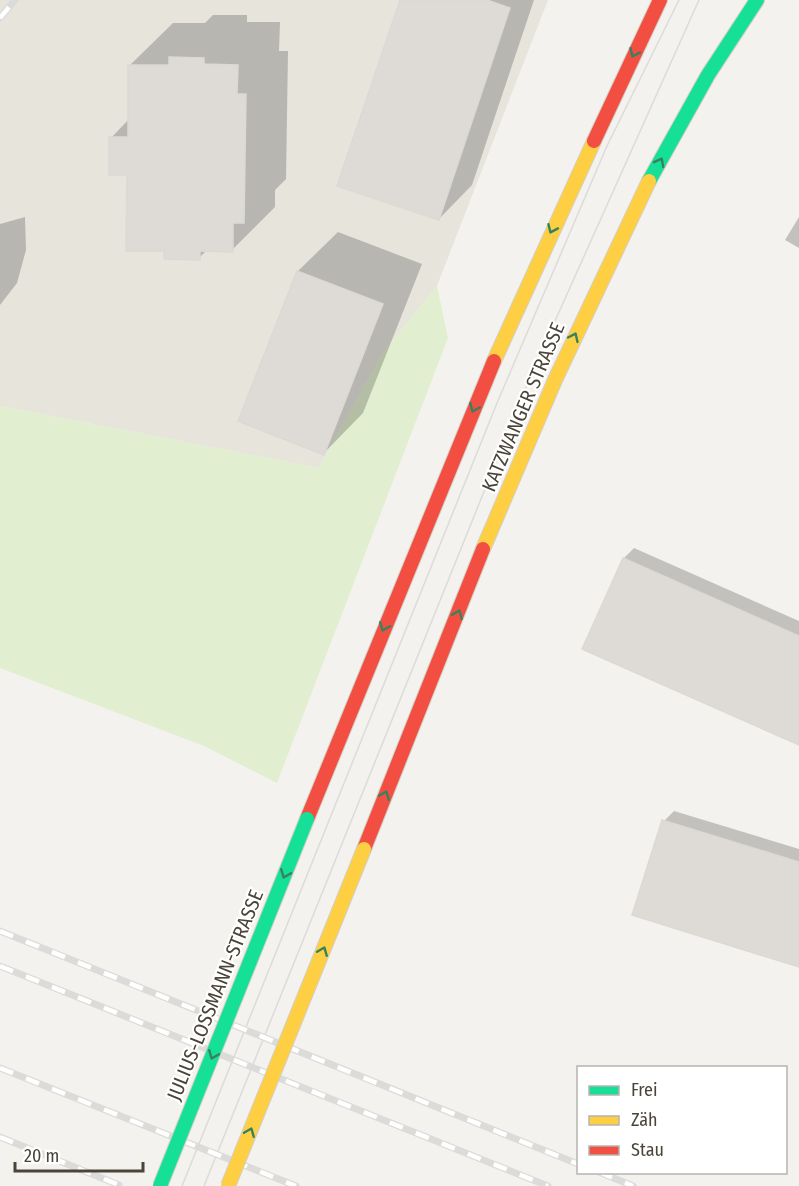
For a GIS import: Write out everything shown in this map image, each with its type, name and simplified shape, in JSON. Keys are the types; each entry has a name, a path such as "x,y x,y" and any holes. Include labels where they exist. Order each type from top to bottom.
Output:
{"main road":[{"name":"JULIUS-LOSSMANN-STRASSE","path":"160,1186 501,343 660,0"},
{"name":"KATZWANGER STRASSE","path":"228,1186 535,425 627,223 695,96 757,0"}],"shaded area":[{"path":"0,0 548,0 437,286 382,354 319,468 0,406"}],"green space":[{"path":"437,286 448,338 277,783 204,746 0,668 0,406 319,468 382,354"}],"building":[{"path":"400,0 487,0 510,8 439,220 337,186"},
{"path":"169,57 204,58 204,64 238,65 237,94 246,94 244,223 233,223 233,252 200,251 200,260 164,259 164,251 126,251 127,175 109,175 109,137 128,137 128,65 169,65"},
{"path":"297,271 383,304 324,455 238,421"},
{"path":"623,558 799,636 799,745 582,649"},
{"path":"662,820 799,862 799,967 632,915"}],"tram line":[{"path":"182,1186 497,403 607,146 679,0"},
{"path":"204,1186 533,370 699,0"}],"railway":[{"path":"0,18 15,0"},
{"path":"0,931 577,1164"},
{"path":"0,966 548,1186"},
{"path":"0,1068 296,1186"},
{"path":"0,1137 119,1185"},
{"path":"604,1174 633,1186"}],"traffic: fast":[{"path":"649,181 708,75 757,0"},
{"path":"160,1186 307,819"}],"traffic: slow":[{"path":"494,361 594,141"},
{"path":"483,549 555,380 649,181"},
{"path":"228,1186 364,849"}],"traffic: jam":[{"path":"594,141 660,0"},
{"path":"307,819 494,361"},
{"path":"364,849 483,549"}]}
